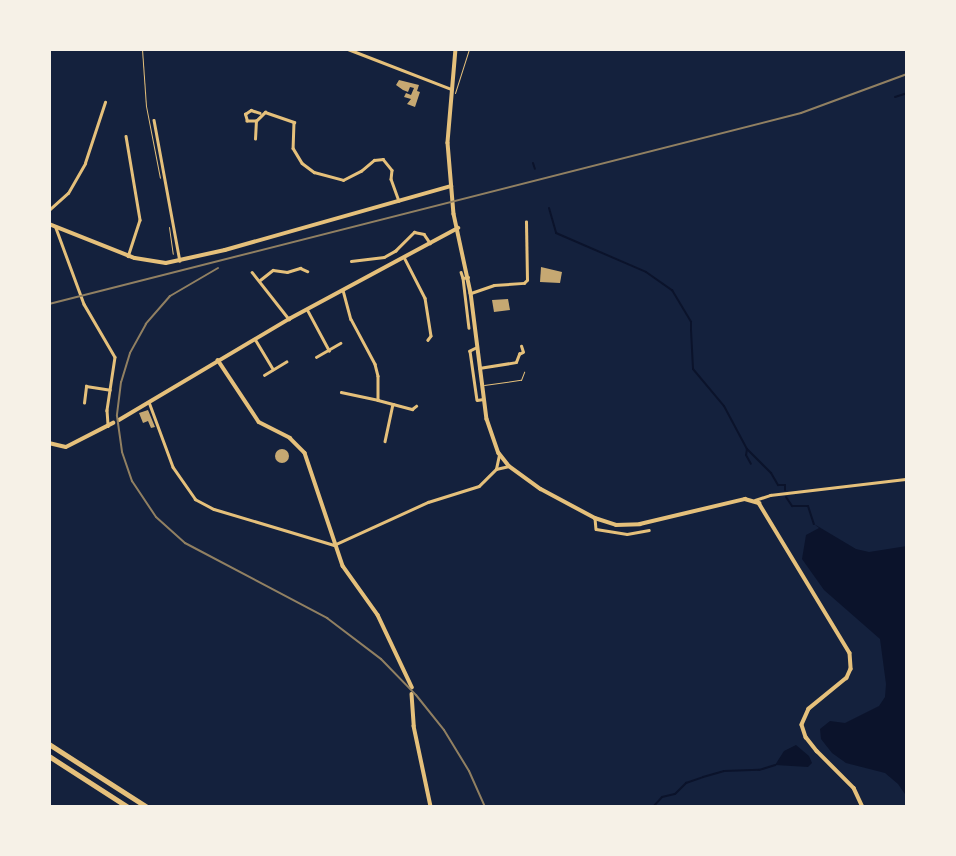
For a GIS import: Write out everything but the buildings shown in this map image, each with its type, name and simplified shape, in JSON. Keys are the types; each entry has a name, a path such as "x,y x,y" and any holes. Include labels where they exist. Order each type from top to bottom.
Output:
{"highway":[{"path":"49,744 147,807"},
{"path":"49,756 128,807"}],"street":[{"path":"348,49 451,89"},
{"path":"456,49 450,99 452,186 483,399 491,436 509,466 541,489 595,518 626,525 745,499 755,500 770,495 907,479"},
{"path":"49,210 68,194 85,163 105,102"},
{"path":"256,121 247,121 244,114 251,110 294,122 293,148 307,168 323,176 343,180 361,172 374,160 383,159 392,170 391,180 399,201"},
{"path":"255,139 256,121 261,113"},
{"path":"154,120 180,261"},
{"path":"126,136 140,220 128,256"},
{"path":"49,224 128,256 157,264 180,261 452,186"},
{"path":"471,293 494,285 524,283 527,280 526,222"},
{"path":"49,443 66,446 111,425 107,410 115,357 84,304 56,228"},
{"path":"119,420 289,319 458,228"},
{"path":"351,261 384,257 396,251 406,236 416,231 424,234 430,243"},
{"path":"354,254 356,260"},
{"path":"404,257 425,298 431,336 428,340"},
{"path":"260,280 274,270 287,272 300,268 307,271"},
{"path":"252,272 289,319"},
{"path":"461,272 471,293 469,328"},
{"path":"343,290 351,319 374,363 378,400"},
{"path":"307,309 329,350"},
{"path":"255,339 273,369"},
{"path":"316,357 340,343"},
{"path":"479,368 516,362 519,354 523,352 522,346"},
{"path":"476,348 470,351 477,400 483,399"},
{"path":"218,360 259,422 290,438 304,453 347,574 378,615 412,687 414,726 431,807"},
{"path":"264,375 286,362"},
{"path":"84,403 86,386 110,390"},
{"path":"341,392 412,409 416,406"},
{"path":"149,402 173,467 195,499 214,509 334,545 428,502 475,488 496,469 499,453"},
{"path":"385,441 393,404"},
{"path":"496,469 509,466"},
{"path":"755,500 850,653 852,664 848,678 809,709 802,724 810,742 854,788 863,807"},
{"path":"595,518 596,529 627,534 649,530"}],"lane":[{"path":"450,99 467,61 469,49"},
{"path":"482,386 521,380 524,372"}],"water":[{"path":"814,524 856,549 869,552 907,546 907,797 898,784 885,773 846,763 832,753 821,739 820,729 830,721 845,723 879,706 885,697 886,684 880,639 824,590 802,559 806,535 819,528"},
{"path":"796,745 809,756 812,763 808,767 775,765 784,751"}],"waterway":[{"path":"895,97 907,93"},
{"path":"533,163 535,169"},
{"path":"549,208 556,233 646,272 672,290 691,322 691,329"},
{"path":"691,330 693,369 724,406 747,449 771,473 778,485 785,485 785,490"},
{"path":"747,449 746,455 751,464"},
{"path":"786,497 792,506 808,506 814,524"},
{"path":"653,807 662,797 675,794 686,783 703,777 724,771 759,770 775,765"}],"railway":[{"path":"49,304 801,113 907,74"},
{"path":"218,268 170,296 146,324 130,353 121,382 117,416 122,452 132,481 156,517 185,543 327,618 381,659 416,695 444,730 469,771 485,807"}]}
